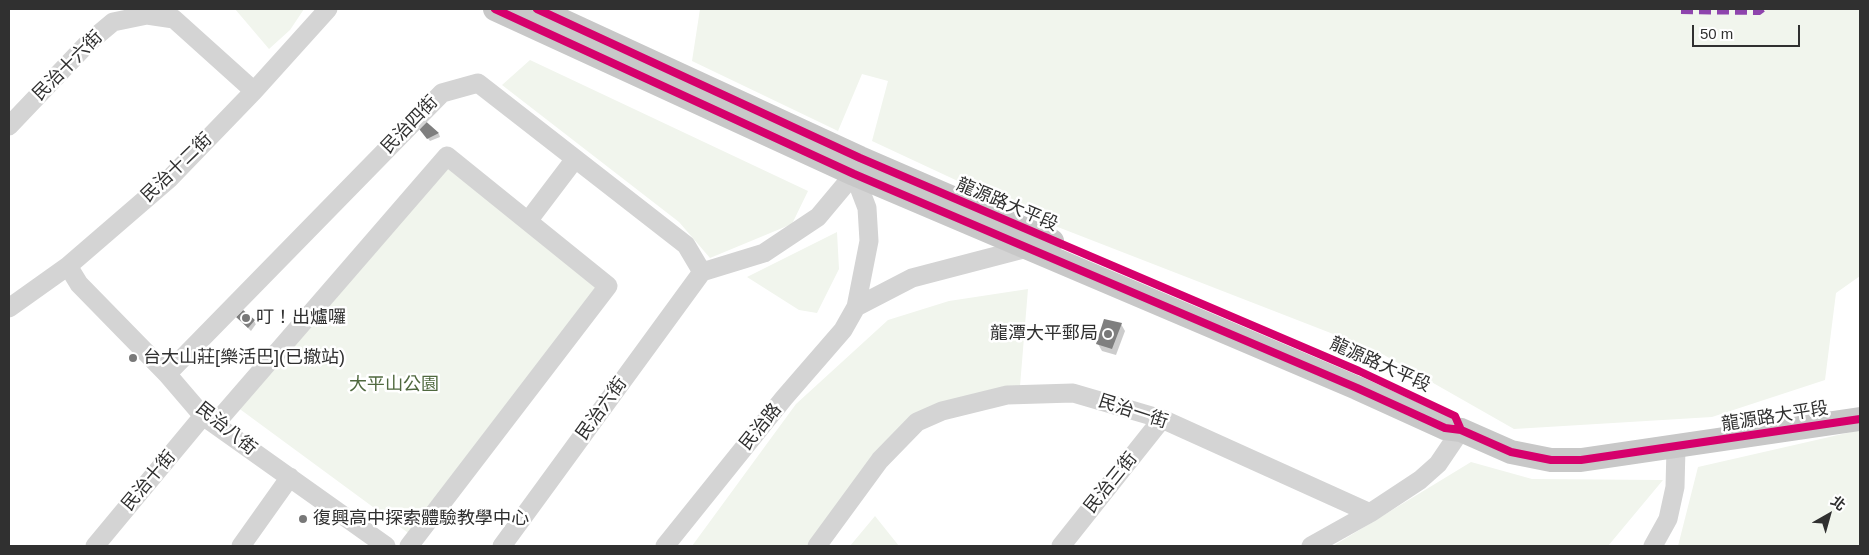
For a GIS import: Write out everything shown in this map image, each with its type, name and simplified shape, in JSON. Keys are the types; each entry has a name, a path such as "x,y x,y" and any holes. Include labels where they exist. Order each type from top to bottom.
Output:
{"main road":[{"name":"龍源路大平段","path":"495,9 1031,241 1359,371 1455,416 1461,430 1511,452 1551,460 1581,460 1676,448 1860,419"},
{"name":"龍源路大平段","path":"537,9 857,166"}],"street":[{"name":"民治十二街","path":"9,308 68,266 170,178 254,92 328,9"},
{"name":"民治十六街","path":"9,126 88,43 113,22 147,15 174,19 254,92"},
{"name":"民治四街","path":"167,374 442,93 478,83 686,245 702,272"},
{"name":"民治十街","path":"95,546 447,156 528,221"},
{"path":"409,546 608,286 528,221 575,159"},
{"path":"702,272 764,253 818,217 857,166"},
{"name":"民治路","path":"665,546 784,398 843,330 856,307 870,241 867,208 857,166"},
{"path":"856,307 912,278 1031,241"},
{"name":"民治八街","path":"68,266 79,284 209,420 386,546"},
{"name":"民治六街","path":"502,546 702,272"},
{"name":"民治一街","path":"817,546 880,460 917,422 942,411 1007,395 1073,393 1162,419 1370,513"},
{"name":"民治三街","path":"1061,546 1162,419"},
{"path":"1311,546 1370,513 1420,480 1438,464 1461,430"},
{"path":"1653,546 1668,519 1675,487 1676,448"},
{"path":"240,546 290,478"}],"green space":[{"path":"235,9 304,9 290,30 269,49"},
{"path":"700,9 1860,9 1860,276 1836,293 1825,380 1712,417 1514,429 1377,351 1050,224 872,141 888,81 862,74 838,131 692,61"},
{"path":"530,60 808,191 792,224 710,258 679,222 502,85"},
{"name":"大平山公園","path":"447,161 605,287 411,535 237,407"},
{"path":"837,232 839,269 817,313 799,310 747,277"},
{"path":"1028,289 1020,386 927,414 813,546 692,546 796,404 888,320 949,301"},
{"path":"1860,430 1860,546 1678,546 1698,467"},
{"path":"1471,462 1532,479 1663,480 1608,546 1333,546"},
{"path":"875,516 899,546 850,546"}],"building":[{"path":"422,118 439,133 427,139 416,125"},
{"name":"叮！出爐囉","path":"243,310 255,320 248,328 236,317"},
{"path":"1104,319 1122,323 1112,349 1096,344"}],"marked path":[{"path":"1681,11 1759,12 1763,9"}],"cycle path":[{"path":"495,9 854,174 1357,388 1445,428 1461,430 1511,452 1551,460 1581,460 1860,419"},
{"path":"537,9 860,158 1359,371 1455,416 1461,430"}],"place":[{"name":"叮！出爐囉","path":"246,318"},
{"name":"龍潭大平郵局","path":"1108,334"},
{"name":"台大山莊[樂活巴](已撤站)","path":"133,358"},
{"name":"復興高中探索體驗教學中心","path":"303,519"}]}
